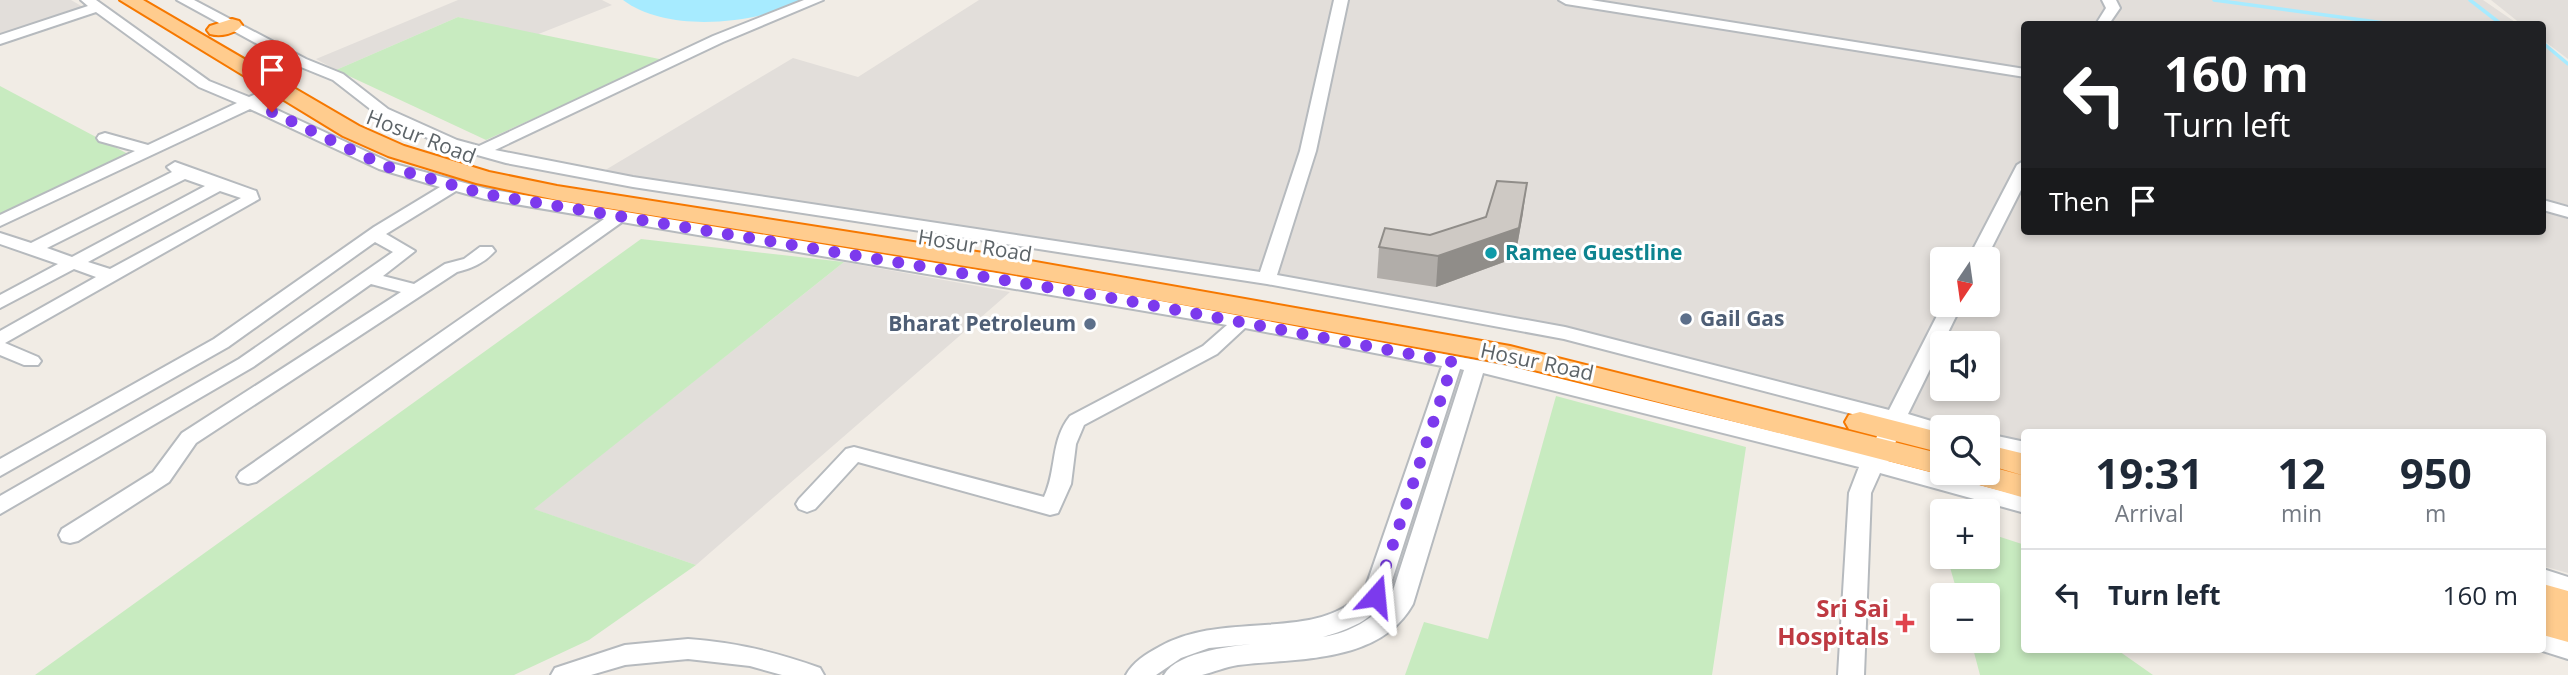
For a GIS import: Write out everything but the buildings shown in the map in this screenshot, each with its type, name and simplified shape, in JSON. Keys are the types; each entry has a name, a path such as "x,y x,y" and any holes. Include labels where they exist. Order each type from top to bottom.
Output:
{"highway":[{"name":"Hosur Road","path":"129,0 351,131 396,151 513,185 996,263 1510,355 1888,446 1930,444"},
{"name":"Hosur Road","path":"161,0 225,28 327,97 401,134 513,169 602,181 1481,333 1599,358 1930,460"},
{"path":"2000,458 2021,464"},
{"path":"2000,480 2021,486"},
{"path":"2546,598 2568,604"},
{"path":"2546,622 2568,628"}],"street":[{"path":"184,0 225,28 338,77 383,111 451,143 602,181 1267,279 1565,333 1888,446 2021,503"},
{"path":"480,150 718,39 816,0"},
{"path":"1267,279 1308,151 1341,0"},
{"path":"1566,0 2021,73"},
{"path":"2105,21 2113,8 2109,0"},
{"path":"0,40 92,3 182,71 204,84 249,102 385,166 485,194 1240,321 1464,364 1786,440 1888,446 1930,434"},
{"path":"0,221 279,89"},
{"path":"105,138 148,150"},
{"path":"0,255 26,247 179,170 250,194 251,199 0,340"},
{"path":"1983,247 2021,173"},
{"path":"0,302 219,185"},
{"path":"0,469 221,343 454,185"},
{"path":"2546,206 2568,212"},
{"path":"248,477 618,216"},
{"path":"0,506 246,363 406,251 376,236"},
{"path":"0,238 111,276"},
{"path":"70,535 161,477 174,466 177,449 189,438 452,268 471,263 486,251"},
{"path":"368,277 418,290"},
{"path":"1851,675 1860,494 1867,472 1888,446 1947,317"},
{"path":"807,505 854,454 1050,508 1061,483 1067,434 1073,423 1092,410 1210,350 1226,338 1240,321"},
{"path":"0,348 31,362"},
{"path":"1139,675 1161,657 1191,643 1224,635 1328,628 1347,621 1364,610 1376,596 1464,364"},
{"path":"1177,675 1201,663 1228,657 1335,649 1363,639 1386,624 1401,604 1464,364"},
{"path":"2000,443 2021,448"},
{"path":"2546,579 2568,586"},
{"path":"2546,643 2568,649"},
{"path":"564,675 581,667 647,650 705,648 775,660 811,675"}],"shaded area":[{"path":"0,0 71,0 83,7 0,36"},
{"path":"458,0 602,0 612,5 536,35 458,17 336,70 316,59"},
{"path":"979,0 2483,0 2514,21 2021,21 2021,235 2546,235 2546,45 2568,65 2568,573 2546,567 2546,429 2021,429 2021,442 2000,437 2000,415 1930,415 1930,420 1565,331 602,172 793,58 858,77"},
{"path":"2491,0 2568,0 2568,59 2546,42 2546,21 2517,21"},
{"path":"844,262 1010,292 696,565 533,509"}],"green space":[{"path":"458,17 664,60 486,140 336,70"},
{"path":"0,86 128,154 0,215"},
{"path":"641,239 844,262 534,509 696,565 589,640 514,675 35,675"},
{"path":"1556,396 1746,447 1712,675 1405,675 1424,622 1488,639"},
{"path":"2000,537 2021,544 2021,653 2122,653 2153,675 1980,675 1974,653 2000,653 2000,583 1955,583 1950,569 2000,569"}],"water":[{"path":"623,0 804,0 762,15 713,22 664,18 642,11"}],"waterway":[{"path":"2214,0 2370,21"},
{"path":"2470,0 2497,21"},
{"path":"2546,46 2568,64"}],"place":[{"name":"Ramee Guestline","path":"1491,253"},
{"name":"Gail Gas","path":"1686,319"},
{"name":"Bharat Petroleum","path":"1090,324"},
{"name":"Sri Sai Hospitals","path":"1905,623"}],"route":[{"path":"272,112 385,166 485,194 1118,299 1453,362 1376,596"}]}
